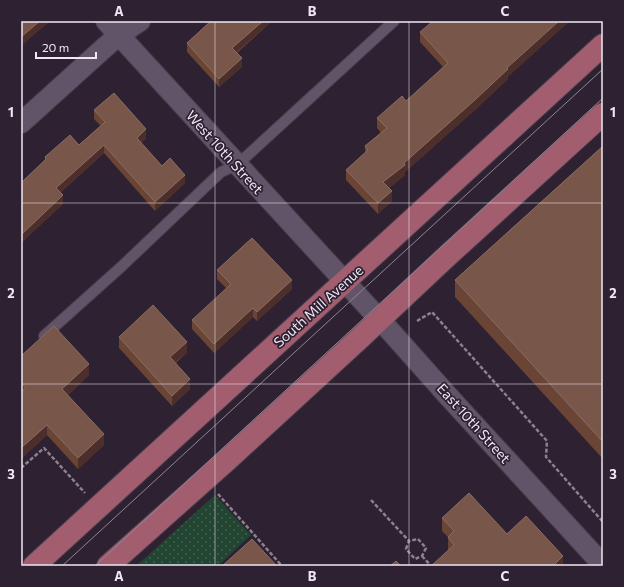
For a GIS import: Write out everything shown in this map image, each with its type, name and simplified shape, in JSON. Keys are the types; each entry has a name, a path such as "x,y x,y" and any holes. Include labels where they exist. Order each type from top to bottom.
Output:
{"main road":[{"name":"South Mill Avenue","path":"34,566 603,45"},
{"path":"108,566 228,460 380,320 450,253 603,114"}],"street":[{"path":"21,123 112,28 140,21"},
{"name":"West 10th Street","path":"112,28 345,282"},
{"name":"East 10th Street","path":"345,282 603,565"}],"lane":[{"path":"38,341 221,172 237,165 394,21"}],"path":[{"path":"417,321 432,312 547,441 546,457 603,522"},
{"path":"21,468 44,448 86,494"},
{"path":"214,489 282,566"},
{"path":"371,500 410,541"},
{"path":"418,539 426,548 422,556 415,559 406,549 410,541 418,539"},
{"path":"422,556 431,566"}],"green space":[{"path":"215,495 251,535 218,566 136,566"}],"building":[{"path":"21,21 40,21 21,37"},
{"path":"211,21 263,21 232,48 242,58 219,79 187,43"},
{"path":"433,21 559,21 507,68 508,69 476,99 404,163 405,165 383,182 392,191 378,203 346,170 368,150 365,146 387,128 377,118 402,96 406,101 448,63 420,32"},
{"path":"114,93 146,129 137,138 162,166 170,158 185,175 155,202 104,145 56,188 63,195 21,235 21,183 46,159 45,157 70,135 79,145 105,122 94,110"},
{"path":"603,146 603,442 455,280"},
{"path":"252,238 292,280 257,312 253,308 214,344 192,320 231,284 217,270"},
{"path":"153,305 187,342 170,357 190,379 172,396 119,337"},
{"path":"54,326 89,364 62,389 104,434 78,458 47,425 21,448 21,392 26,388 21,382 21,356"},
{"path":"469,493 507,534 526,516 563,556 553,566 431,566 454,545 448,537 454,531 442,518"},
{"path":"252,539 277,566 222,566"},
{"path":"396,561 401,566 390,566"}],"tram line":[{"path":"62,566 603,69"},
{"path":"95,566 603,98"}]}
